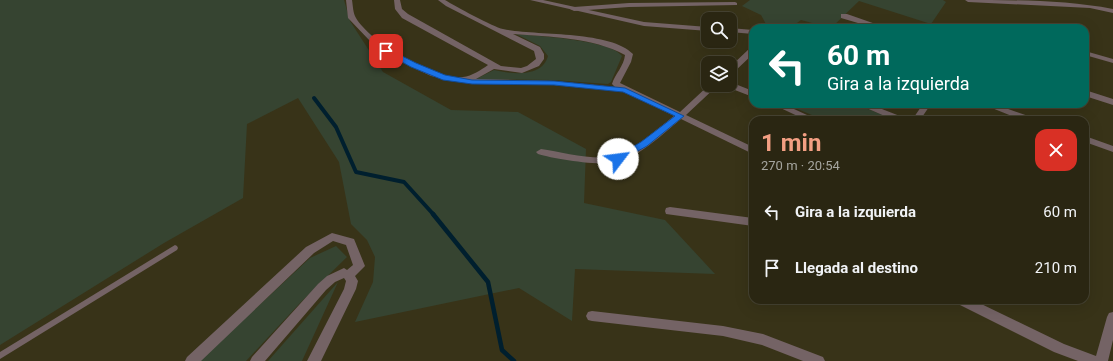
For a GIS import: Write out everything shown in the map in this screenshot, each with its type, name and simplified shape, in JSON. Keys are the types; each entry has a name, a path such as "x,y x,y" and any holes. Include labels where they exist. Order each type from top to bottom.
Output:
{"street":[{"path":"349,0 352,17 369,37 386,51 413,65 443,77 472,82 554,83 625,90"},
{"path":"397,0 399,9 405,16 493,66 522,70 536,64 540,59 540,54 537,49 448,5 441,0"},
{"path":"533,0 644,24 701,28"},
{"path":"968,0 1090,6 1112,15"},
{"path":"574,9 629,5 735,4"},
{"path":"844,16 870,24"},
{"path":"503,31 548,35 605,43 622,49 629,54 629,60 616,84 625,90 749,148"},
{"path":"737,31 749,32"},
{"path":"737,64 749,54"},
{"path":"1089,54 1113,61"},
{"path":"744,58 749,60"},
{"path":"463,80 493,66"},
{"path":"737,88 749,92"},
{"path":"541,152 598,160 618,159 644,144 680,116 706,92"},
{"path":"1089,94 1113,102"},
{"path":"794,108 807,116"},
{"path":"871,108 892,116"},
{"path":"997,108 1020,116"},
{"path":"1089,140 1113,149"},
{"path":"670,211 749,222"},
{"path":"192,361 310,250 332,238 350,242 356,255 359,266 349,275"},
{"path":"257,361 330,279 344,273 349,275 352,281 350,289 314,361"},
{"path":"970,304 1059,348 1094,361"},
{"path":"592,316 723,331 763,340 818,361"},
{"path":"1101,361 1113,317"}],"lane":[{"path":"0,356 175,248"}],"green space":[{"path":"0,0 344,0 350,21 383,72 451,110 518,112 586,149 584,203 665,220 715,274 575,269 572,321 519,288 355,322 373,282 375,257 367,240 351,224 339,162 298,98 247,124 243,198 164,243 0,345"},
{"path":"750,0 943,0 946,2 931,24 859,1 835,24 816,24 801,20 796,24 766,24 761,15 742,6"},
{"path":"516,34 573,40 604,46 622,56 611,82 608,84 552,80 476,79 494,70 509,73 526,73 540,68 545,63 548,56 540,46"},
{"path":"795,108 865,108 886,116 814,116"},
{"path":"336,246 347,257 301,302 246,361 199,361 310,258"},
{"path":"338,282 302,361 268,361"}],"waterway":[{"path":"314,98 336,127 356,172 404,182 434,215"},
{"path":"433,214 488,282 502,350 514,361"}],"route":[{"path":"386,51 413,65 443,77 472,82 554,83 625,90 680,116 644,144 618,159"}]}
